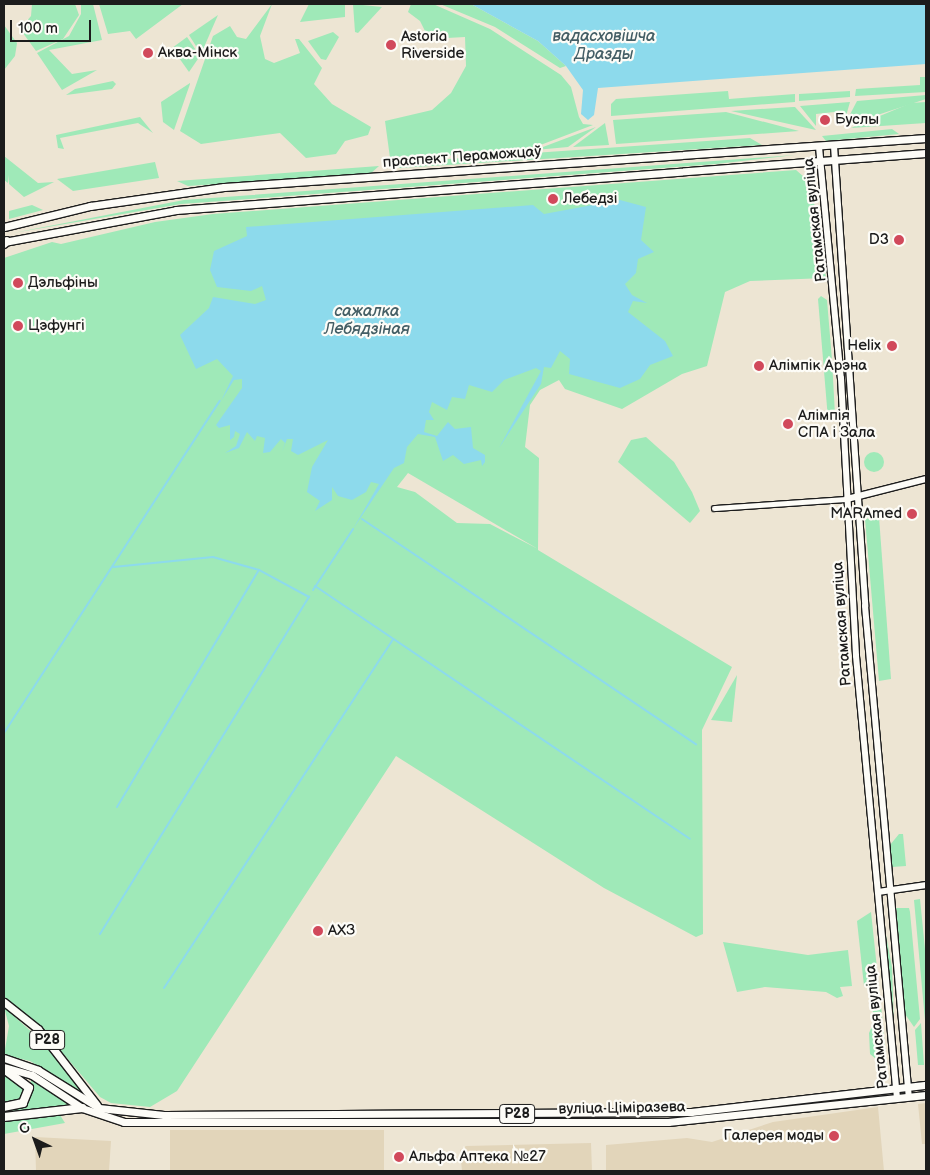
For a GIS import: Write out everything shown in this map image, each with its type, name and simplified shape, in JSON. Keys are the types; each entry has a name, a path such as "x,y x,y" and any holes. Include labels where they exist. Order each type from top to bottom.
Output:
{"highway":[{"name":"Р28","path":"4,1068 29,1088 23,1103 4,1107"},
{"name":"Р28","path":"4,1117 82,1108"}],"main road":[{"name":"праспект Пераможцаў","path":"4,228 90,206 224,187 820,147 926,138"},
{"name":"Ратамская вуліца","path":"834,146 889,890 908,1097"},
{"name":"Ратамская вуліца","path":"820,147 840,369 846,499 897,1098"},
{"name":"праспект Пераможцаў","path":"5,242 118,217 186,209 836,162 926,153"},
{"path":"846,499 859,498 926,480"},
{"path":"878,892 926,886"},
{"name":"Р28","path":"4,1002 38,1029 99,1108"},
{"name":"Р28","path":"4,1058 38,1070 99,1108"},
{"name":"Р28","path":"4,1068 32,1075 82,1108"},
{"name":"вуліца Ціміразева","path":"99,1108 125,1113 209,1114 691,1112 926,1085"},
{"name":"вуліца Ціміразева","path":"82,1108 117,1121 668,1122 926,1095"}],"street":[{"path":"714,508 846,499"}],"shaded area":[{"path":"926,1103 926,1144 922,1144 918,1104"},
{"path":"878,1107 884,1171 606,1171 606,1145 687,1138 712,1142 773,1122"},
{"path":"170,1130 384,1130 384,1171 170,1171"},
{"path":"35,1137 111,1141 109,1171 36,1171"},
{"path":"591,1143 592,1171 462,1171 460,1150 466,1146"}],"green space":[{"path":"32,4 75,4 79,15 63,39 36,51 20,29 31,16"},
{"path":"81,4 93,4 102,40 49,50 72,74 97,70 62,90 37,53 69,36 81,14"},
{"path":"99,4 183,4 136,39 130,31 108,34"},
{"path":"272,4 260,36 265,59 274,63 300,53 295,39 299,39 322,68 314,84 332,104 371,127 368,135 345,141 336,154 306,158 280,133 201,144 180,131 213,36 230,26 237,37 246,39"},
{"path":"309,4 345,4 345,17 300,22"},
{"path":"353,4 382,7 358,33 355,32"},
{"path":"411,4 433,4 490,29 561,75 571,87 579,117 583,124 593,125 522,152 390,158 385,121 432,110 451,93 466,66 465,37 429,39 420,21 408,12"},
{"path":"440,4 471,4 538,41 566,66 560,68 495,27"},
{"path":"218,15 201,54 189,35"},
{"path":"4,25 17,43 15,56 4,70"},
{"path":"333,32 339,37 326,60 321,59 308,41"},
{"path":"187,37 200,56 189,72 172,48"},
{"path":"920,77 926,77 926,92 855,96 856,89 920,85"},
{"path":"113,81 116,84 112,89 66,95 75,89"},
{"path":"190,83 174,130 163,122 161,102"},
{"path":"728,91 729,99 795,94 795,102 611,116 611,104 616,99"},
{"path":"850,91 850,97 799,101 799,94"},
{"path":"926,95 926,99 844,126 857,101"},
{"path":"850,102 846,116 836,125 834,112 816,114 816,126 800,106"},
{"path":"926,102 926,123 851,128 911,103"},
{"path":"793,107 816,130 731,111"},
{"path":"726,112 799,131 616,144 613,120"},
{"path":"140,117 153,133 138,123 60,138 64,149 58,148 56,135"},
{"path":"605,123 609,145 573,147"},
{"path":"596,127 568,147 535,150"},
{"path":"892,129 899,134 826,141 822,136"},
{"path":"750,138 762,145 400,168 391,163"},
{"path":"795,155 716,164 181,204 13,233 184,200"},
{"path":"4,156 38,183 54,182 24,197 9,184 9,175 8,183 4,180"},
{"path":"155,162 159,178 73,191 57,179"},
{"path":"379,166 370,174 188,186 177,181"},
{"path":"796,170 811,183 826,278 750,281 725,292 707,366 682,374 622,409 565,389 559,380 540,390 530,405 525,447 539,458 538,550 732,667 702,730 703,934 696,937 604,888 396,756 177,1091 150,1107 111,1103 100,1097 55,1044 4,999 4,258 52,242 61,244 155,222 213,214","holes":["408,473 538,549 490,524 457,523 415,492 397,487"]},
{"path":"32,205 43,210 9,219 9,211"},
{"path":"821,296 827,300 832,360 835,415 828,419 818,299"},
{"path":"646,437 674,462 692,492 700,511 690,523 618,462 631,440"},
{"path":"874,452 881,455 884,462 881,469 874,472 867,469 864,462 867,455"},
{"path":"879,517 891,679 879,681 865,519"},
{"path":"737,675 732,722 711,720"},
{"path":"899,834 903,834 906,866 892,867 890,845"},
{"path":"920,899 926,959 926,1031 914,900"},
{"path":"896,908 909,908 910,912 920,1019 914,1027 905,1014"},
{"path":"871,912 878,978 864,986 857,921"},
{"path":"886,935 892,967 894,1025 884,936"},
{"path":"723,942 808,955 848,950 852,986 840,987 843,996 837,998 826,992 765,987 737,992"},
{"path":"875,992 880,995 887,1068 870,1054 869,1033 874,1022 871,997"},
{"path":"4,1007 46,1045 84,1094 30,1061 4,1055 9,1026"},
{"path":"921,1023 924,1065 918,1065 915,1030"},
{"path":"4,1074 26,1089 23,1101 4,1106"},
{"path":"31,1079 41,1083 74,1105 4,1114 29,1103"},
{"path":"60,1115 65,1123 4,1134 4,1121"}],"water":[{"name":"вадасховішча Дразды","path":"471,4 926,4 926,64 598,88 594,115 588,120 581,114 583,90 566,66 538,41"},
{"name":"сажалка Лебядзіная","path":"620,200 646,207 641,240 654,252 638,259 636,273 625,284 632,295 647,303 633,301 628,312 665,341 673,356 650,365 640,379 620,388 569,374 570,359 560,351 551,368 544,367 541,384 499,448 541,371 536,368 504,380 492,392 469,385 465,399 452,397 447,410 432,402 429,412 434,420 426,420 424,432 437,436 448,422 455,429 471,427 473,448 485,455 485,462 482,466 481,460 464,464 453,455 443,461 435,437 418,434 407,447 404,463 394,468 353,529 379,484 371,482 366,492 352,500 338,496 332,487 332,500 315,511 320,501 307,492 312,467 328,440 298,455 291,451 293,439 287,439 282,452 285,443 281,439 270,452 263,453 265,438 257,436 255,441 247,432 239,448 225,453 236,446 240,434 235,431 234,437 230,440 230,425 219,428 216,425 242,388 242,379 234,380 221,401 233,376 217,359 196,369 180,335 209,308 213,297 255,304 266,300 262,286 251,291 217,287 210,270 214,251 247,236 246,227 533,205 544,214"}],"waterway":[{"path":"4,733 220,401"},
{"path":"362,519 696,744"},
{"path":"313,590 353,529"},
{"path":"100,934 309,597 259,570 213,557 114,567"},
{"path":"117,807 258,571"},
{"path":"315,586 690,839"},
{"path":"164,988 393,639"}],"place":[{"name":"Astoria Riverside","path":"391,45"},
{"name":"Аква-Мінск","path":"148,53"},
{"name":"Буслы","path":"825,120"},
{"name":"Лебедзі","path":"553,199"},
{"name":"D3","path":"899,240"},
{"name":"Дэльфіны","path":"18,283"},
{"name":"Цэфунгі","path":"18,326"},
{"name":"Helix","path":"892,346"},
{"name":"Алімпік Арэна","path":"759,366"},
{"name":"Алімпія СПА і Зала","path":"788,424"},
{"name":"MARAmed","path":"912,514"},
{"name":"АХЗ","path":"318,931"},
{"name":"Галерея моды","path":"834,1136"},
{"name":"Альфа Аптека №27","path":"399,1157"}]}
